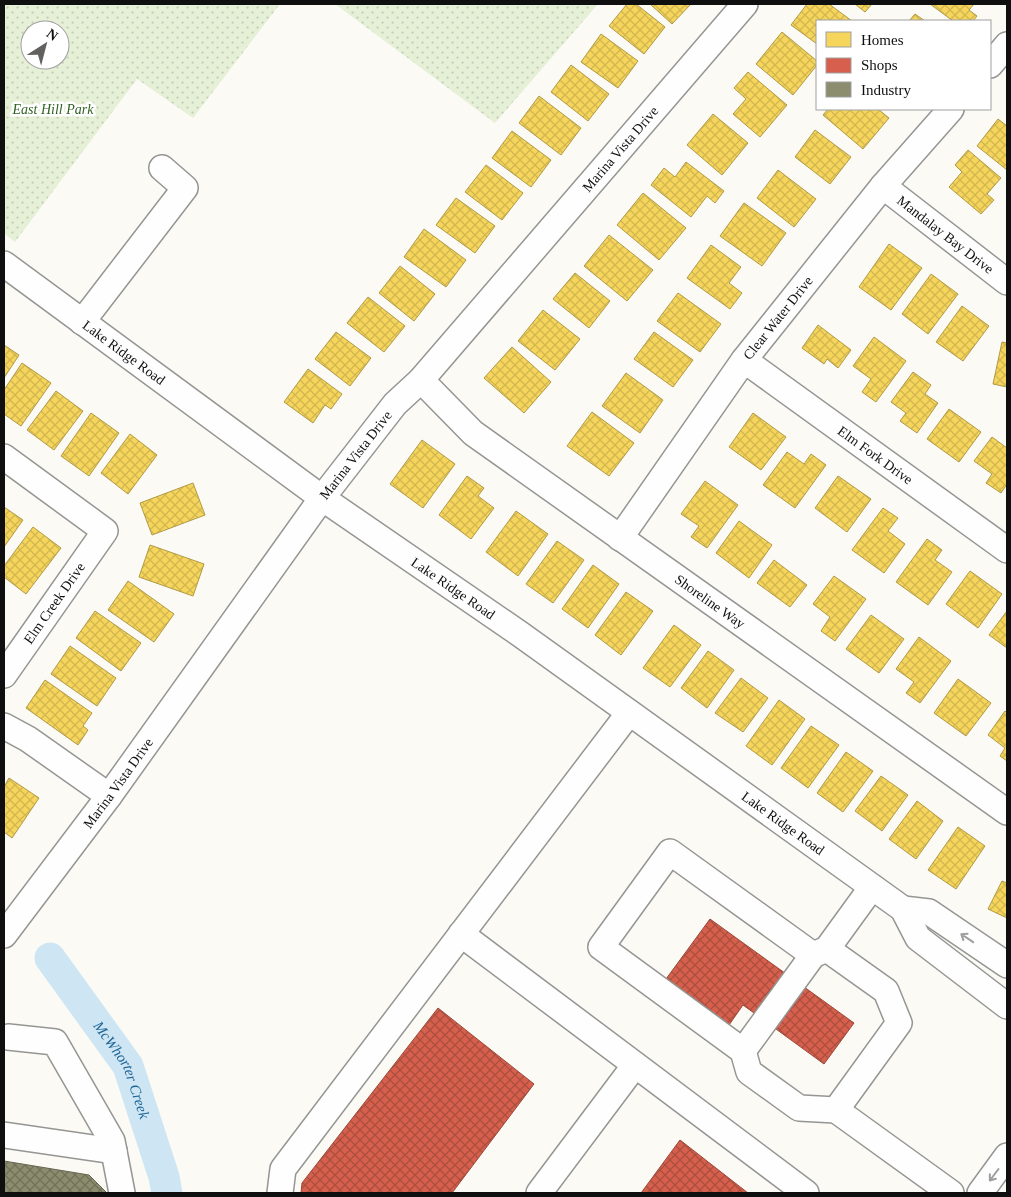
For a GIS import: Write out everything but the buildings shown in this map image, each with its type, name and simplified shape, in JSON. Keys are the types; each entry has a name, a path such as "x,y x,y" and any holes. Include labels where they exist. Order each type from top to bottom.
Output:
{"street":[{"name":"Marina Vista Drive","path":"4,935 108,796 322,498 395,404 421,380 745,4"},
{"path":"991,64 1007,45"},
{"name":"Clear Water Drive","path":"620,538 744,360 883,186 950,110"},
{"path":"82,322 185,188 162,168"},
{"name":"Mandalay Bay Drive","path":"883,186 1007,282"},
{"name":"Lake Ridge Road","path":"6,270 82,322 322,498 528,640 872,887 904,909 929,912 1007,965"},
{"name":"Elm Fork Drive","path":"744,360 1007,550"},
{"name":"Shoreline Way","path":"421,380 473,433 1007,812"},
{"name":"Elm Creek Drive","path":"4,457 105,532 4,674"},
{"path":"280,1193 283,1169 629,713"},
{"path":"4,726 28,739 108,796"},
{"path":"836,1110 899,1023 886,991 820,952 670,852 601,947 743,1051 750,1072 800,1108 836,1110 951,1193"},
{"path":"743,1051 872,887"},
{"name":"Lake Ridge Road","path":"904,909 918,938 1007,1006"},
{"path":"461,934 806,1193"},
{"path":"5,1039 55,1042 112,1141 122,1193"},
{"path":"539,1193 635,1065"},
{"path":"4,1135 114,1151"},
{"path":"980,1193 1007,1156"}],"green space":[{"name":"East Hill Park","path":"4,4 280,4 193,118 137,79 15,242 4,233"},
{"path":"335,4 598,4 495,123"}],"waterway":[{"name":"McWhorter Creek","path":"50,958 128,1066 164,1177 167,1193"}]}
